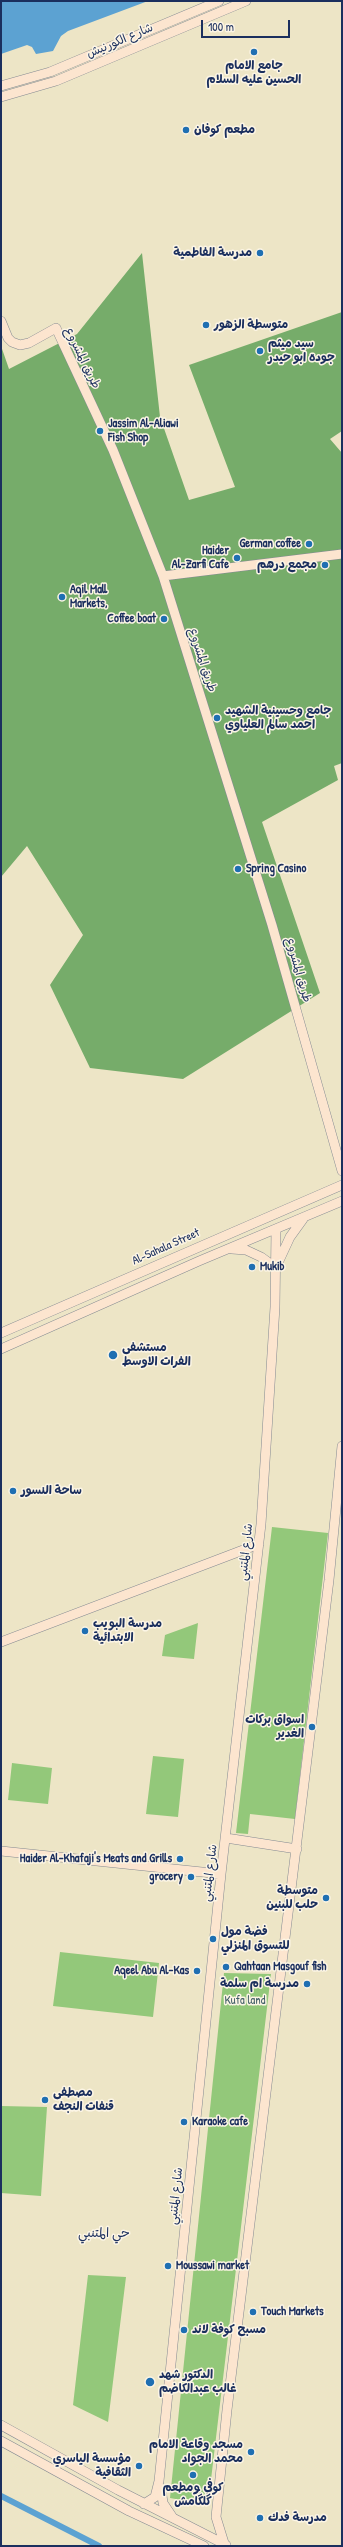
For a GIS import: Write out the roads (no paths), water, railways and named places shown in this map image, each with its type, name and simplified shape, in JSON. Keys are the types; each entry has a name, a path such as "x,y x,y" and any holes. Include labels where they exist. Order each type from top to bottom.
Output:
{"street":[{"name":"شارع الكورنيش","path":"1,86 56,69 219,1"},
{"name":"شارع الكورنيش","path":"1,97 56,81 246,1"},
{"name":"طريق المشروع","path":"1,321 8,338 12,342 20,345 29,344 56,328 113,450 163,576 272,925 342,1171"},
{"path":"163,576 342,554"},
{"name":"Al-Sahala Street","path":"1,1333 342,1185"},
{"path":"1,1349 342,1201"},
{"path":"230,1249 246,1250 261,1257 276,1268 290,1238 304,1218"},
{"name":"شارع المتنبي","path":"144,2504 155,2497 159,2481 221,1874 259,1544 275,1307 276,1230"},
{"path":"200,2532 209,2529 216,2517 329,1580 342,1446"},
{"path":"1,1642 259,1544"},
{"path":"226,1838 297,1849"},
{"path":"1,1851 221,1874"},
{"path":"1,2425 144,2504 226,2545"},
{"path":"1,2441 129,2511 204,2546"},
{"name":"شارع المتنبي","path":"159,2481 162,2499 173,2518"},
{"path":"216,2517 226,2545"}],"water":[{"path":"1,1 148,1 68,31 61,36 53,51 36,54 32,47 27,45 1,54"}],"waterway":[{"path":"1,2496 99,2546"}],"place":[{"name":"جامع الامام الحسين عليه السلام","path":"254,52"},
{"name":"مطعم كوفان","path":"186,130"},
{"name":"مدرسة الفاطمية","path":"260,253"},
{"name":"متوسطة الزهور","path":"206,325"},
{"name":"سيد ميثم جوده ابو حيدر","path":"260,351"},
{"name":"Jassim Al-Aliawi Fish Shop","path":"100,431"},
{"name":"German coffee","path":"309,544"},
{"name":"Haider Al-Zarfi Cafe","path":"237,558"},
{"name":"مجمع درهم","path":"325,565"},
{"name":"Aqil Mall Markets,","path":"62,597"},
{"name":"Coffee boat","path":"164,619"},
{"name":"جامع وحسينية الشهيد احمد سالم العلياوي","path":"217,718"},
{"name":"Spring Casino","path":"238,869"},
{"name":"Mukib","path":"252,1267"},
{"name":"مستشفى الفرات الاوسط","path":"113,1355"},
{"name":"ساحة النسور","path":"13,1491"},
{"name":"مدرسة البويب الابتدائية","path":"85,1631"},
{"name":"اسواق بركات الغدير","path":"312,1727"},
{"name":"Haider Al-Khafaji's Meats and Grills","path":"180,1859"},
{"name":"grocery","path":"191,1877"},
{"name":"متوسطة حلب للبنين","path":"326,1898"},
{"name":"فضة مول للتسوق المنزلي","path":"213,1939"},
{"name":"Qahtaan Masgouf fish","path":"226,1967"},
{"name":"Aqeel Abu Al-Kas","path":"197,1971"},
{"name":"مدرسة ام سلمة","path":"307,1984"},
{"name":"مصطفى قنفات النجف","path":"45,2100"},
{"name":"Karaoke cafe","path":"184,2122"},
{"name":"Moussawi market","path":"168,2266"},
{"name":"Touch Markets","path":"253,2312"},
{"name":"مسبح كوفة لاند","path":"184,2330"},
{"name":"الدكتور شهد غالب عبدالكاضم","path":"150,2382"},
{"name":"مسجد وقاعة الامام محمد الجواد","path":"251,2452"},
{"name":"مؤسسة الياسري الثقافية","path":"139,2466"},
{"name":"كوفي ومطعم گلگامش","path":"193,2475"},
{"name":"مدرسة فدك","path":"260,2518"}],"district":[{"name":"حي المتنبي","path":"104,2234"}],"park label":[{"name":"Kufa land","path":"245,2001"}]}
